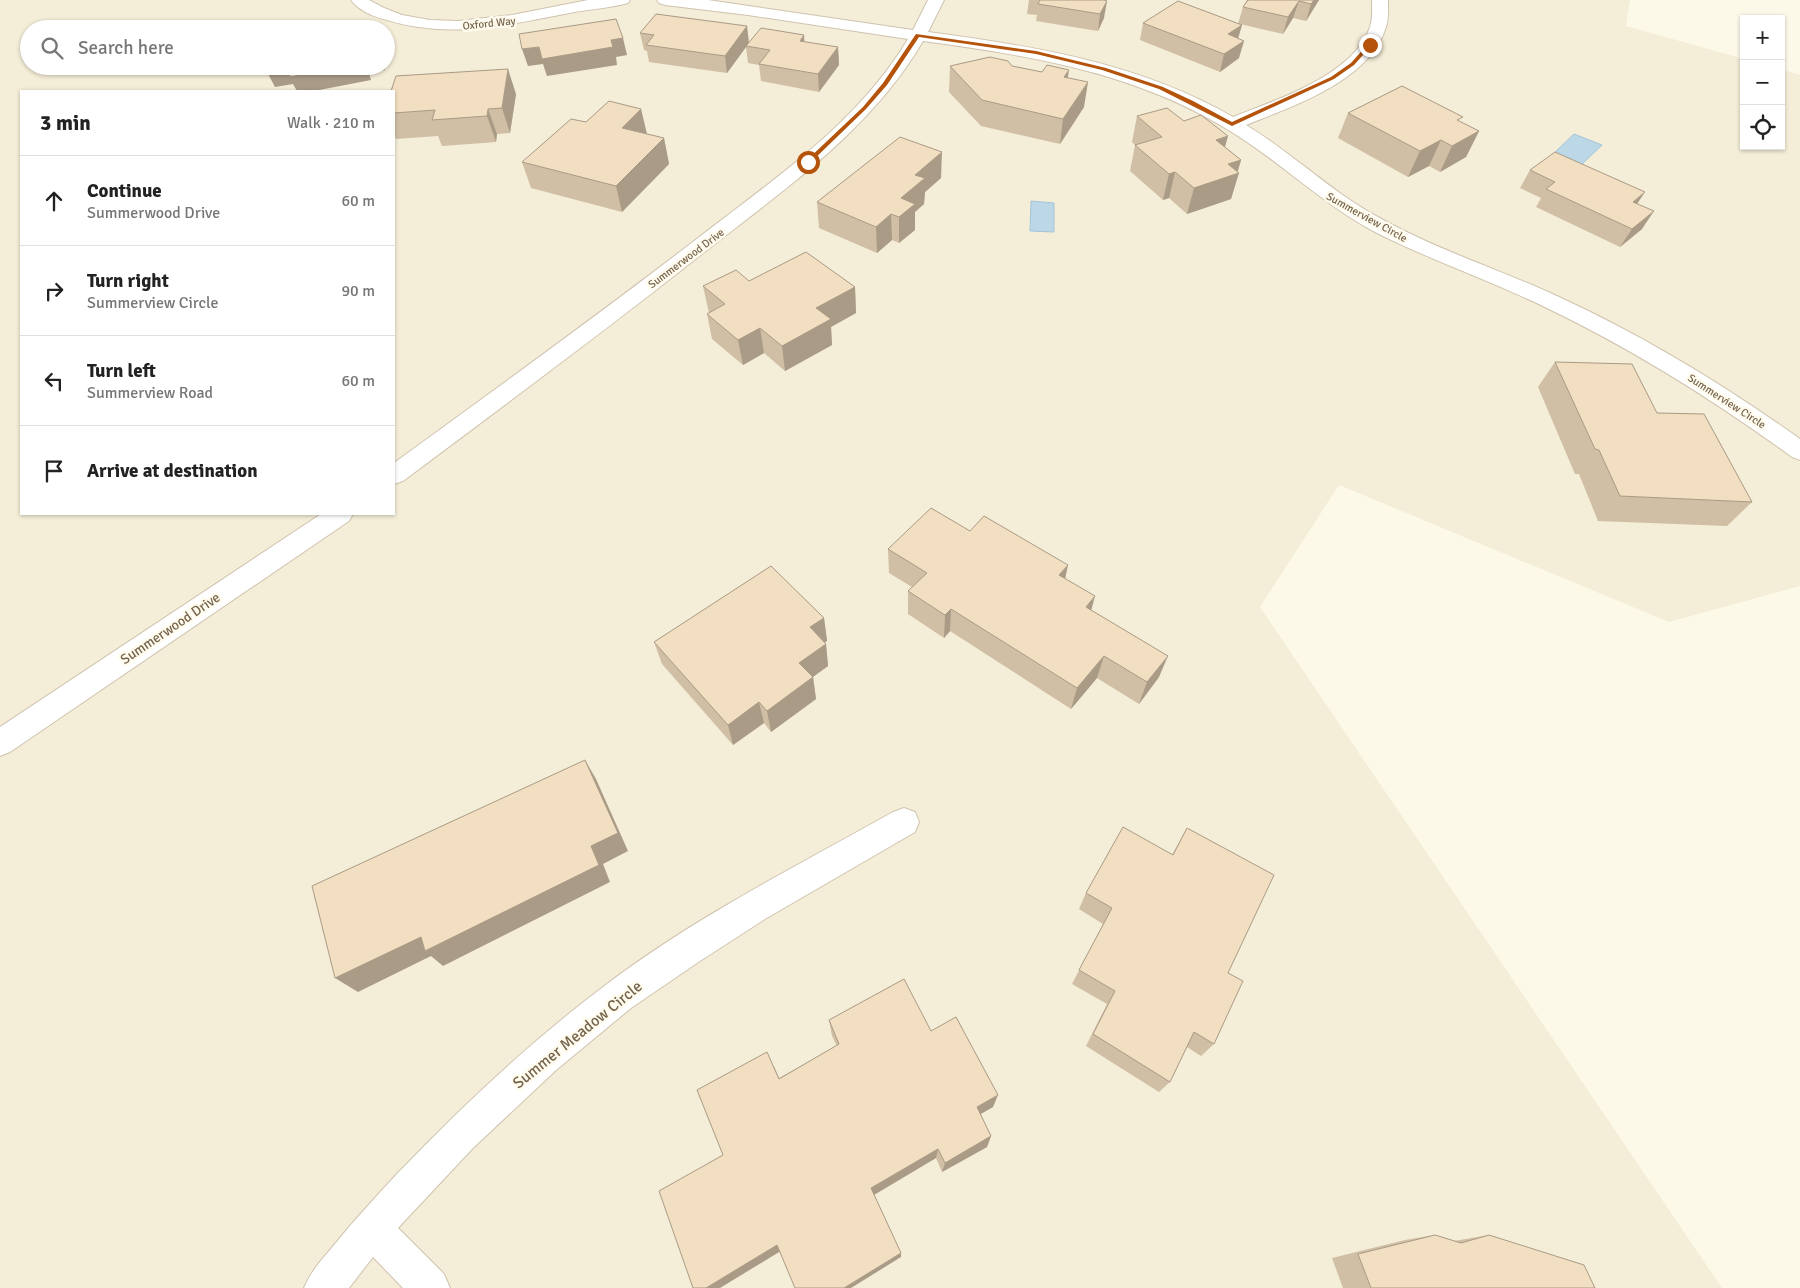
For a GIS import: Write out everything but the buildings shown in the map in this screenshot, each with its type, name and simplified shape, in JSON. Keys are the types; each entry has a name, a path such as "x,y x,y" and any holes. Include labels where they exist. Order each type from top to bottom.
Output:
{"street":[{"name":"Oxford Way","path":"359,0 373,10 390,16 425,24 456,26 504,22 587,4 622,0"},
{"path":"664,0 918,35"},
{"name":"Summerwood Drive","path":"395,474 593,329 808,162 864,108 885,84 918,35 936,0"},
{"path":"1232,124 1302,94 1333,78 1352,64 1370,45 1378,30 1381,15 1380,0"},
{"name":"Summerview Circle","path":"918,35 1036,52 1096,66 1161,88 1191,102 1232,124 1274,152 1320,190 1351,210 1415,243 1486,272 1603,326 1712,390 1800,450"},
{"name":"Summerwood Drive","path":"0,743 339,515"},
{"name":"Summer Meadow Circle","path":"324,1288 372,1228 459,1136 543,1059 619,996 688,949 754,908 904,822"},
{"path":"372,1228 430,1288"}],"shaded area":[{"path":"0,0 1630,0 1626,26 1740,58 1740,150 1785,150 1785,70 1800,75 1800,586 1669,622 1339,485 1260,607 1722,1288 0,1288"}],"water":[{"path":"1574,134 1602,145 1579,167 1551,156"},
{"path":"1031,201 1054,203 1054,232 1030,231"}],"route":[{"path":"808,162 838,135 885,84 918,35 1036,52 1104,69 1161,88 1232,124 1302,94 1333,78 1352,64 1370,45"}]}
